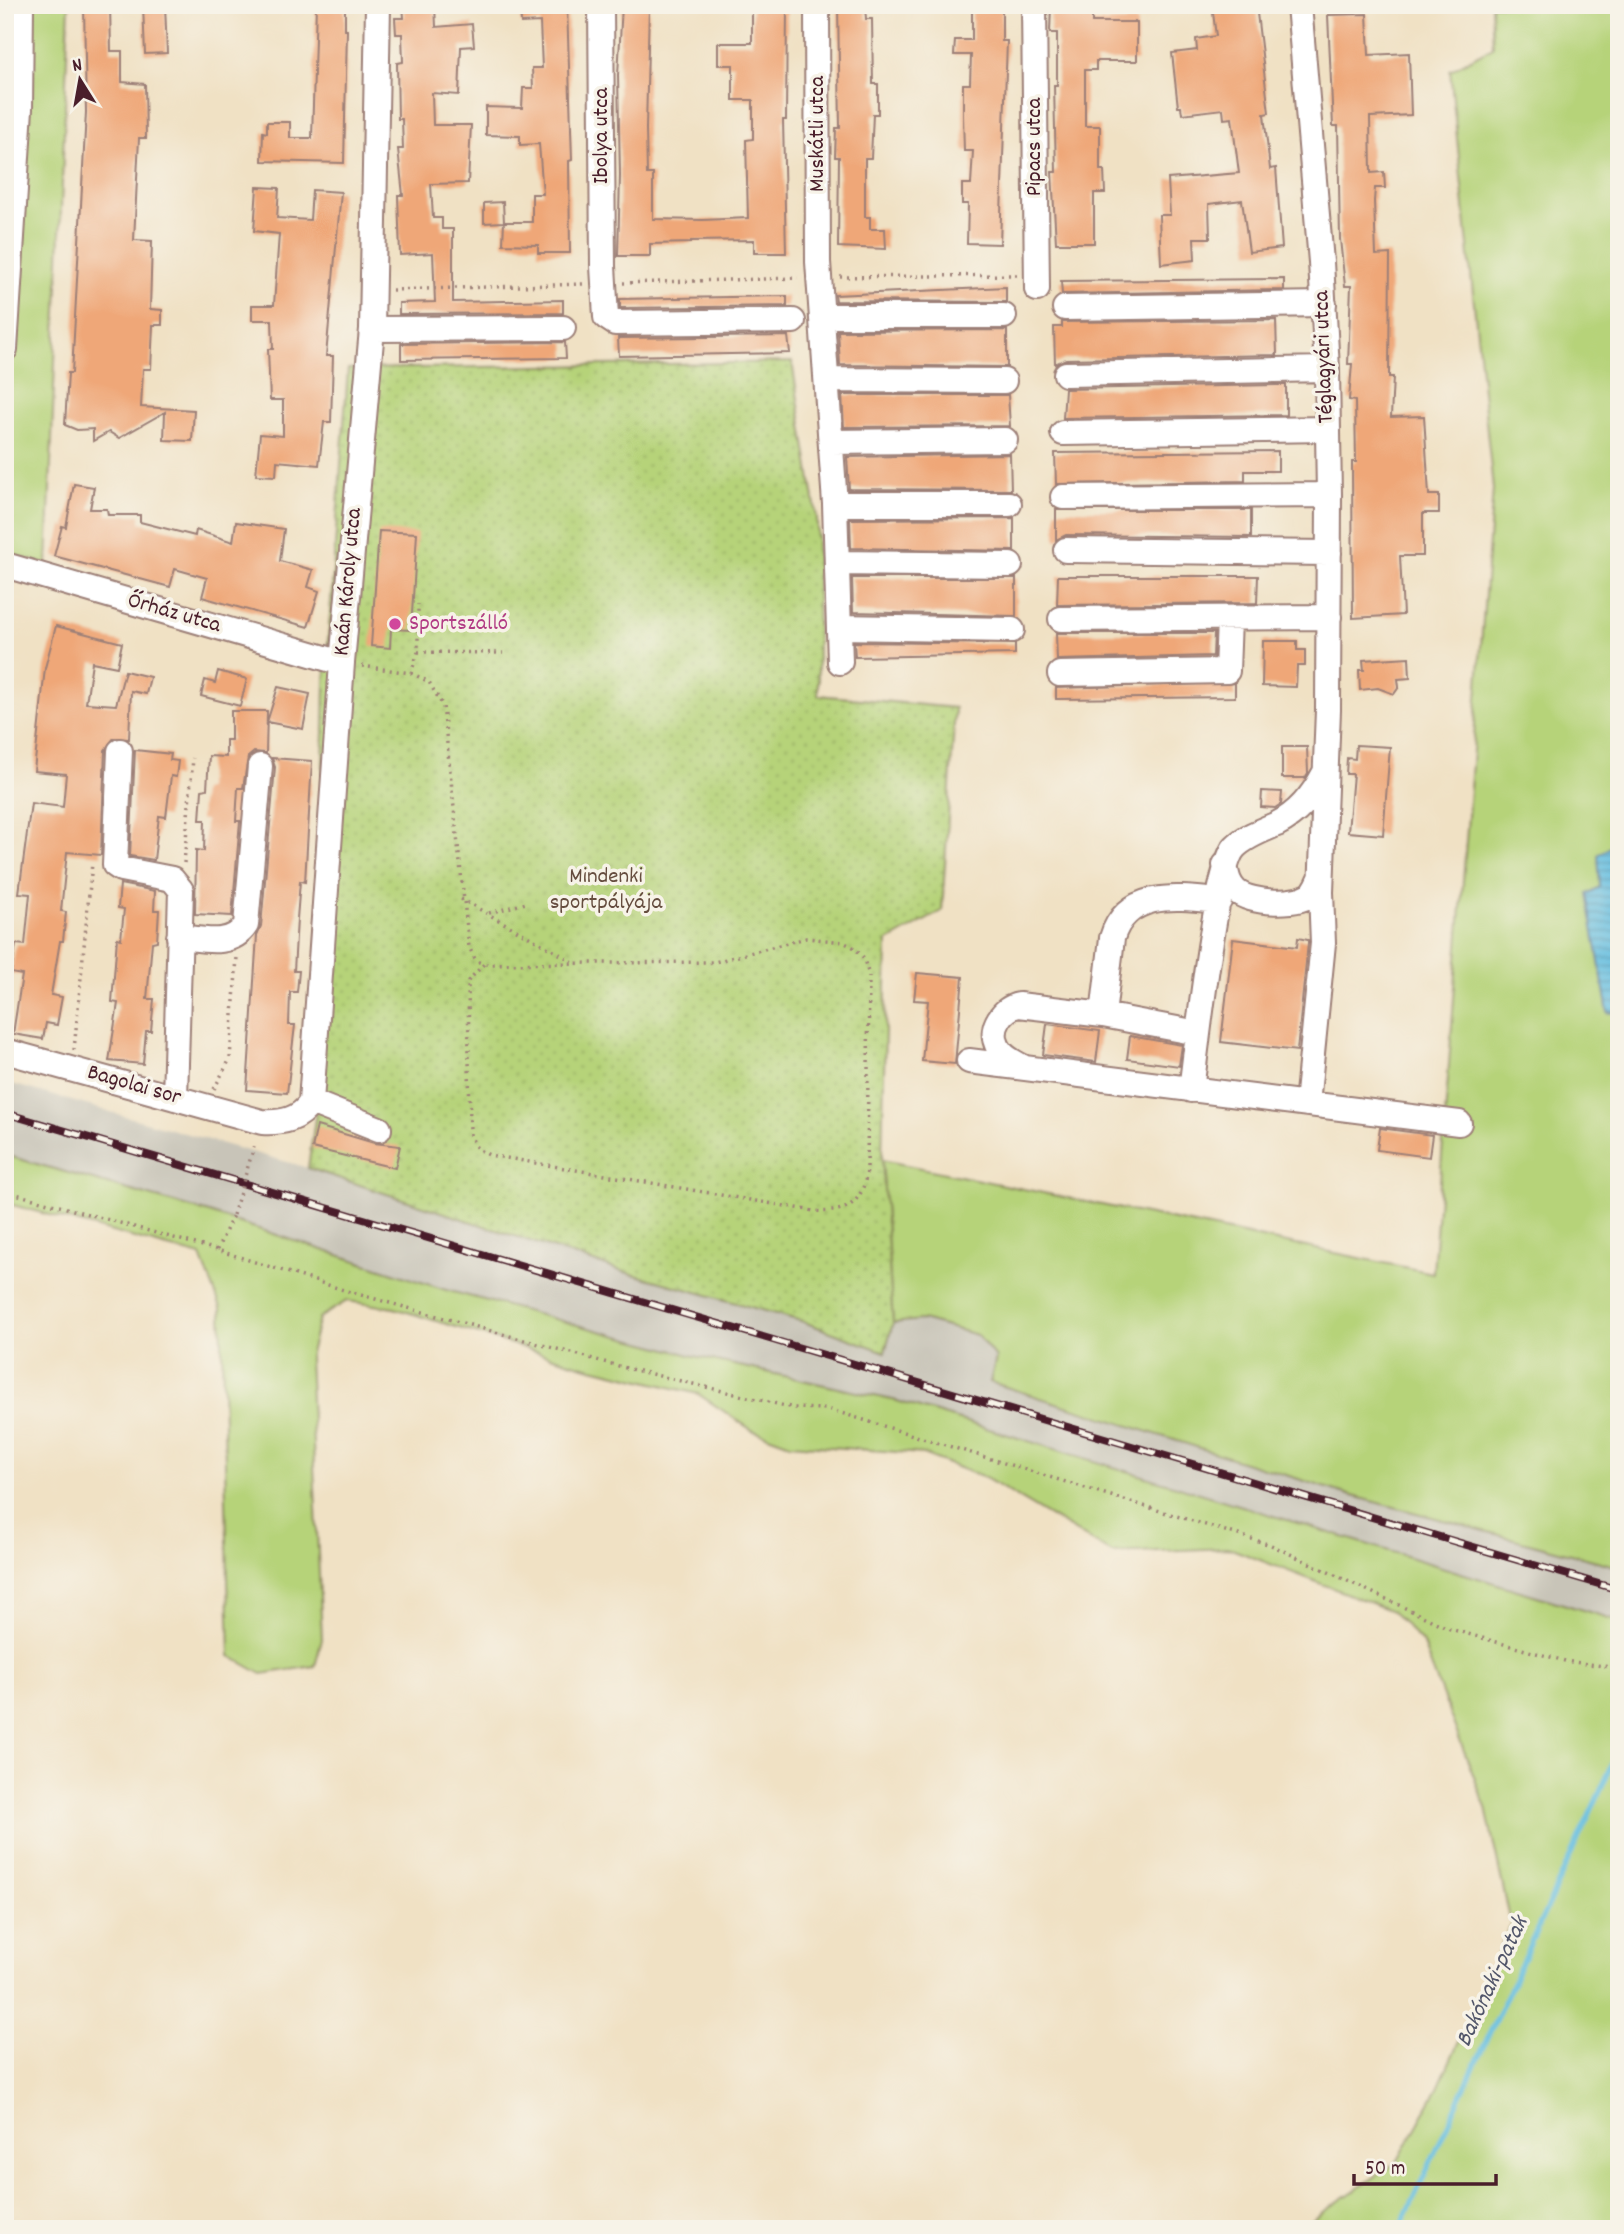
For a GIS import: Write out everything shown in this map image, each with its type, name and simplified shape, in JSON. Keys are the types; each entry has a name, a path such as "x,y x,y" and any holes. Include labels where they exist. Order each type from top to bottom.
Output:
{"street":[{"path":"5,349 13,110 21,5"},
{"name":"Kaán Károly utca","path":"311,1102 342,663 372,329 378,5"},
{"name":"Ibolya utca","path":"601,5 604,311 609,321 793,321"},
{"name":"Muskátli utca","path":"817,5 819,270 835,504 840,662"},
{"name":"Pipacs utca","path":"1034,5 1037,282"},
{"name":"Téglagyári utca","path":"1299,5 1324,304 1329,495 1328,710 1321,878 1323,943 1307,1104"},
{"path":"1065,308 1324,304"},
{"path":"823,316 1004,316"},
{"path":"372,329 563,328"},
{"path":"1066,374 1327,369"},
{"path":"827,380 1004,381"},
{"path":"1063,433 1328,429"},
{"path":"831,442 1005,440"},
{"path":"1063,497 1329,495"},
{"path":"835,504 1009,504"},
{"path":"1066,550 1329,553"},
{"path":"838,563 1010,565"},
{"name":"Őrház utca","path":"5,565 342,663"},
{"path":"1061,619 1329,617"},
{"path":"1060,674 1227,671 1228,619"},
{"path":"840,627 1012,630"},
{"path":"120,751 113,860 121,869 176,880 181,890 175,1098"},
{"path":"179,937 232,939 243,930 248,919 260,766"},
{"path":"1191,1090 1225,865 1234,848 1247,838 1280,822 1300,808 1316,789 1326,770"},
{"path":"1225,865 1228,881 1237,892 1251,898"},
{"path":"1290,901 1314,892 1321,878"},
{"path":"1103,1015 1112,938 1116,926 1127,913 1150,899 1163,897 1218,905 1227,900 1251,898 1290,901 1314,906 1322,920"},
{"path":"1027,1069 1012,1061 997,1045 996,1023 1011,1007 1103,1015 1198,1033"},
{"name":"Bagolai sor","path":"5,1051 262,1122 285,1122 300,1114 311,1102"},
{"path":"969,1061 1459,1123"},
{"path":"311,1102 379,1129"}],"path":[{"path":"819,270 1037,282"},
{"path":"411,673 418,652 418,604"},
{"path":"418,652 503,653"},
{"path":"342,663 411,673 429,682 443,706 461,899 469,947 476,961 484,964 715,962 806,938 842,942 855,948 863,957 869,975 867,1170 862,1195 855,1205 834,1211 814,1211 489,1155 477,1149 470,1135 468,981 484,964"},
{"path":"181,890 193,758"},
{"path":"72,1069 92,863"},
{"path":"461,899 575,962"},
{"path":"489,913 526,903"},
{"path":"208,1097 230,1059 237,964 232,939"},
{"path":"217,1250 233,1215 254,1147"},
{"path":"5,1191 217,1250 350,1292 626,1368 794,1408 828,1409 1271,1545 1450,1629 1565,1661 1619,1668"}],"shaded area":[{"path":"5,1082 308,1168 621,1271 801,1321 884,1351 893,1323 922,1320 977,1335 996,1358 990,1382 1349,1495 1619,1567 1619,1621 897,1401 694,1356 446,1290 206,1212 5,1155"}],"green space":[{"path":"5,5 69,5 47,565 5,553"},
{"path":"1491,5 1619,5 1619,1567 1349,1495 990,1382 996,1358 977,1335 922,1320 893,1323 882,1160 1433,1273 1493,489 1450,70 1493,47"},
{"name":"Mindenki sportpályája","path":"792,362 817,518 818,695 955,708 942,911 887,942 882,1160 893,1323 885,1352 801,1321 621,1271 308,1168 315,1119 325,683 348,369"},
{"path":"5,1155 206,1212 446,1290 694,1356 897,1401 1619,1621 1619,2229 1297,2229 1397,2162 1438,2088 1511,1924 1486,1808 1422,1642 1392,1611 1229,1548 1112,1553 985,1478 923,1454 790,1444 752,1430 698,1394 580,1365 394,1308 347,1301 319,1318 309,1357 322,1639 315,1666 262,1674 230,1656 221,1308 201,1256 5,1203"}],"water":[{"path":"1619,841 1619,1012 1608,1013 1587,894 1600,887 1598,855"}],"building":[{"path":"84,5 110,5 111,51 122,51 122,82 145,84 146,138 139,138 134,240 152,241 150,309 162,310 162,325 153,325 151,369 143,369 141,407 194,410 192,441 164,440 165,412 119,438 109,432 93,441 93,429 77,430 65,425 68,373 72,373 86,112"},
{"path":"143,5 165,5 167,53 145,54"},
{"path":"316,5 345,5 347,30 344,163 262,161 263,132 267,133 267,122 290,122 290,138 312,138"},
{"path":"403,5 435,5 436,27 472,24 474,46 461,47 459,95 432,93 433,125 471,125 468,183 431,184 433,218 442,218 442,229 453,229 453,302 563,300 563,313 399,314 399,303 435,302 433,253 400,255 398,195 403,195 398,149 403,149 402,119 398,119 397,63 403,62 402,34 396,34 395,18 404,18"},
{"path":"520,5 567,5 572,160 569,161 570,253 538,253 538,245 503,244 504,222 532,222 532,194 543,194 539,144 520,145 520,136 486,135 486,107 522,108 523,88 533,88 532,68 542,68 540,22 521,23"},
{"path":"622,5 649,5 646,129 647,174 653,174 653,219 703,220 748,218 746,140 753,139 753,100 733,100 733,65 718,65 718,43 752,43 752,5 787,5 786,120 783,120 786,253 754,253 754,240 691,241 650,244 650,256 618,256 618,75"},
{"path":"838,5 865,5 866,19 872,19 873,84 878,84 878,114 873,114 871,158 865,158 865,217 870,217 870,229 885,229 886,249 838,247 839,157 835,157 836,128 840,128"},
{"path":"972,5 1002,5 1002,41 1007,41 1000,244 967,243 968,204 962,204 962,184 971,184 973,151 964,151 963,115 963,84 970,84 971,55 954,55 955,40 972,40"},
{"path":"1051,5 1092,5 1092,22 1137,22 1137,61 1096,61 1096,70 1085,70 1085,126 1100,126 1100,170 1104,170 1105,193 1094,193 1094,243 1056,243 1052,172 1056,172 1054,85 1057,85 1057,33 1050,33"},
{"path":"1212,5 1256,5 1269,113 1264,114 1270,169 1276,168 1282,248 1249,252 1242,200 1209,204 1210,238 1194,238 1195,260 1161,264 1159,215 1170,215 1168,179 1239,173 1232,118 1224,119 1223,109 1182,114 1181,107 1178,107 1172,53 1197,50 1196,39 1216,36"},
{"path":"1367,14 1369,55 1409,53 1411,115 1370,117 1371,173 1384,172 1385,188 1375,188 1376,255 1390,254 1389,377 1393,377 1391,417 1424,416 1429,495 1439,495 1439,513 1423,513 1423,556 1400,556 1403,615 1353,618 1352,462 1356,462 1355,401 1349,400 1352,364 1348,364 1351,286 1345,286 1340,239 1338,126 1333,126 1328,15"},
{"path":"257,187 279,188 277,218 310,220 312,190 341,192 326,356 333,356 331,422 324,422 319,465 277,461 276,476 256,475 260,434 283,436 283,400 270,400 268,349 273,349 272,320 252,320 252,305 274,305 279,234 254,231"},
{"path":"503,202 504,222 484,223 484,203"},
{"path":"1284,279 1284,290 1062,294 1061,281"},
{"path":"1006,287 1006,302 836,301 835,295"},
{"path":"787,296 787,306 620,308 620,299"},
{"path":"1276,320 1277,355 1066,359 1055,364 1054,327 1062,327 1062,322"},
{"path":"1007,330 1007,367 840,365 838,331"},
{"path":"788,336 790,353 619,356 618,338"},
{"path":"565,342 566,358 401,360 401,344"},
{"path":"1286,385 1286,415 1063,418 1065,389"},
{"path":"842,395 1008,395 1010,426 844,427"},
{"path":"1278,451 1278,471 1245,471 1245,481 1056,484 1055,453"},
{"path":"1010,454 1011,490 849,489 847,457"},
{"path":"74,484 94,487 90,509 107,509 108,515 140,515 140,522 195,536 196,530 233,542 236,522 284,529 280,561 313,570 308,587 319,591 308,627 202,597 207,578 175,569 170,587 54,556 62,526 66,527"},
{"path":"1056,510 1251,510 1251,537 1066,535 1056,540"},
{"path":"1014,518 1014,551 851,548 850,519"},
{"path":"379,531 417,533 411,630 391,629 390,648 371,646"},
{"path":"1058,576 1258,576 1257,603 1057,605"},
{"path":"852,578 1016,578 1016,616 853,612"},
{"path":"56,626 122,643 117,667 92,662 86,703 116,705 125,671 150,677 146,694 131,691 129,739 114,738 105,750 101,855 67,852 61,911 66,912 63,941 60,941 51,995 62,997 57,1025 46,1023 43,1039 13,1034 22,975 11,973 16,944 25,945 30,894 19,893 31,803 63,807 66,774 34,771 45,668"},
{"path":"1056,633 1214,633 1213,656 1057,660"},
{"path":"1263,641 1297,641 1297,650 1305,650 1305,666 1297,666 1296,687 1262,686"},
{"path":"854,642 1015,644 1015,654 855,657"},
{"path":"1409,657 1410,678 1398,679 1399,687 1394,694 1378,688 1360,690 1359,670 1364,670 1363,660"},
{"path":"218,671 247,679 240,706 201,696 205,680 215,683"},
{"path":"1235,683 1235,697 1056,699 1056,688"},
{"path":"278,687 310,694 303,729 267,722"},
{"path":"231,711 267,711 266,753 254,752 248,757 243,788 238,788 236,821 240,821 232,916 195,914 196,850 204,851 205,820 200,820 202,790 207,789 209,756 226,757 226,740 231,740"},
{"path":"1356,745 1390,747 1383,835 1348,832 1353,774 1346,774 1347,758 1355,759"},
{"path":"1282,747 1307,747 1308,773 1305,778 1282,778"},
{"path":"135,750 171,754 170,760 178,761 176,777 171,776 166,817 159,816 154,860 130,856"},
{"path":"272,758 312,761 305,882 300,881 297,919 294,971 299,971 297,992 290,992 289,1025 295,1025 287,1093 247,1090 257,935 261,926 275,767"},
{"path":"1262,791 1282,792 1281,804 1275,808 1261,807"},
{"path":"120,884 155,891 154,910 159,910 157,941 152,942 147,999 154,999 151,1031 146,1031 143,1064 109,1061 118,1003 112,1002 117,938 121,939 124,909 118,908"},
{"path":"1298,938 1308,940 1308,943 1297,1051 1221,1042 1233,939 1297,947"},
{"path":"917,973 963,977 955,1064 922,1061 928,1001 914,1000"},
{"path":"1047,1024 1100,1031 1096,1062 1043,1055"},
{"path":"1130,1036 1182,1045 1179,1066 1127,1059"},
{"path":"317,1126 374,1143 400,1146 395,1168 312,1148"},
{"path":"1380,1128 1432,1135 1429,1157 1377,1150"}],"waterway":[{"name":"Bakónaki-patak","path":"1400,2229 1619,1750"}],"railway":[{"path":"5,1113 1619,1590"}],"place":[{"name":"Sportszálló","path":"395,624"}]}
